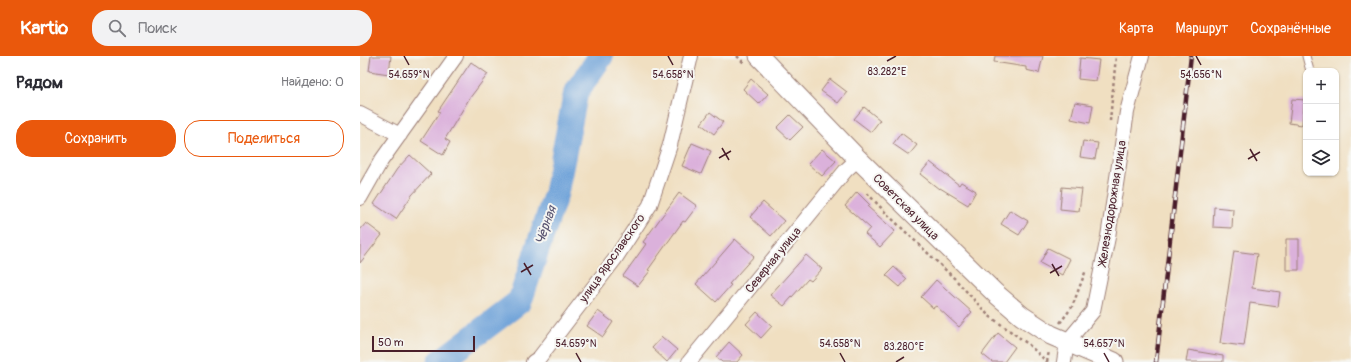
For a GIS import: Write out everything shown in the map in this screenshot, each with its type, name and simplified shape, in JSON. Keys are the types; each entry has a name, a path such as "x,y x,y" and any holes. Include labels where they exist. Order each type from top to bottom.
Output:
{"main road":[{"name":"Советская улица","path":"759,56 858,159 995,293 1022,316 1059,339 1114,362"}],"street":[{"path":"360,198 381,161 456,56"},
{"name":"улица Ярославского","path":"538,361 615,258 650,205 670,145 690,56"},
{"name":"Железнодорожная улица","path":"1059,339 1093,311 1108,237 1127,112 1142,56"},
{"path":"360,114 400,136"},
{"name":"Северная улица","path":"689,362 841,176 858,159"},
{"path":"1059,339 1064,362"}],"lane":[{"path":"1306,56 1309,68"}],"path":[{"path":"1110,124 1116,56"},
{"path":"1047,362 1059,339 1088,267"}],"building":[{"path":"371,56 391,56 389,74 369,71"},
{"path":"995,56 1043,56 1039,73 1026,70 1026,67 994,62"},
{"path":"1080,58 1099,60 1096,81 1078,79"},
{"path":"471,62 488,74 469,99 445,139 450,142 443,155 421,141 440,112 438,111"},
{"path":"751,79 768,94 759,104 743,89"},
{"path":"830,79 847,92 838,103 821,91"},
{"path":"1292,99 1303,100 1302,125 1289,123"},
{"path":"1075,102 1093,105 1090,123 1071,119"},
{"path":"864,107 880,120 871,132 854,119"},
{"path":"710,112 723,122 714,134 701,124"},
{"path":"790,115 803,127 790,140 777,128"},
{"path":"901,133 917,145 909,155 893,144"},
{"path":"1083,141 1098,143 1095,159 1080,157"},
{"path":"692,143 711,151 701,174 682,166"},
{"path":"822,149 836,161 822,176 808,164"},
{"path":"410,155 431,174 412,195 396,219 374,204 397,169"},
{"path":"930,162 959,185 961,182 976,191 968,205 940,188 939,189 920,174"},
{"path":"1062,187 1082,189 1079,211 1060,209"},
{"path":"857,192 870,205 868,207 895,231 880,247 865,234 870,228 845,206"},
{"path":"679,193 697,206 685,222 683,221 648,270 650,271 638,286 623,276 646,244 643,242"},
{"path":"763,202 784,221 771,236 750,217"},
{"path":"1214,207 1233,209 1232,228 1213,227"},
{"path":"1010,210 1028,221 1019,235 1001,224"},
{"path":"366,223 382,235 360,263 360,230"},
{"path":"735,239 754,256 729,284 731,285 716,302 696,284"},
{"path":"1286,239 1299,239 1299,270 1286,270"},
{"path":"1048,248 1070,259 1062,275 1040,263"},
{"path":"1234,251 1257,254 1252,288 1280,292 1278,307 1250,303 1244,346 1220,343"},
{"path":"806,255 822,269 811,281 808,279 784,306 770,295"},
{"path":"894,267 907,279 900,287 886,275"},
{"path":"936,280 972,312 959,327 936,306 933,308 921,297"},
{"path":"598,311 613,322 603,337 587,326"},
{"path":"757,312 772,326 761,338 746,324"},
{"path":"998,333 1015,347 1004,362 992,362 982,354"},
{"path":"662,337 677,350 667,362 652,348"},
{"path":"729,342 743,355 737,362 722,362 716,357"},
{"path":"1188,350 1223,356 1223,362 1186,362"}],"waterway":[{"name":"Чёрная","path":"440,362 520,301 556,193 576,92 601,56"}],"railway":[{"path":"1156,362 1191,56"}]}
